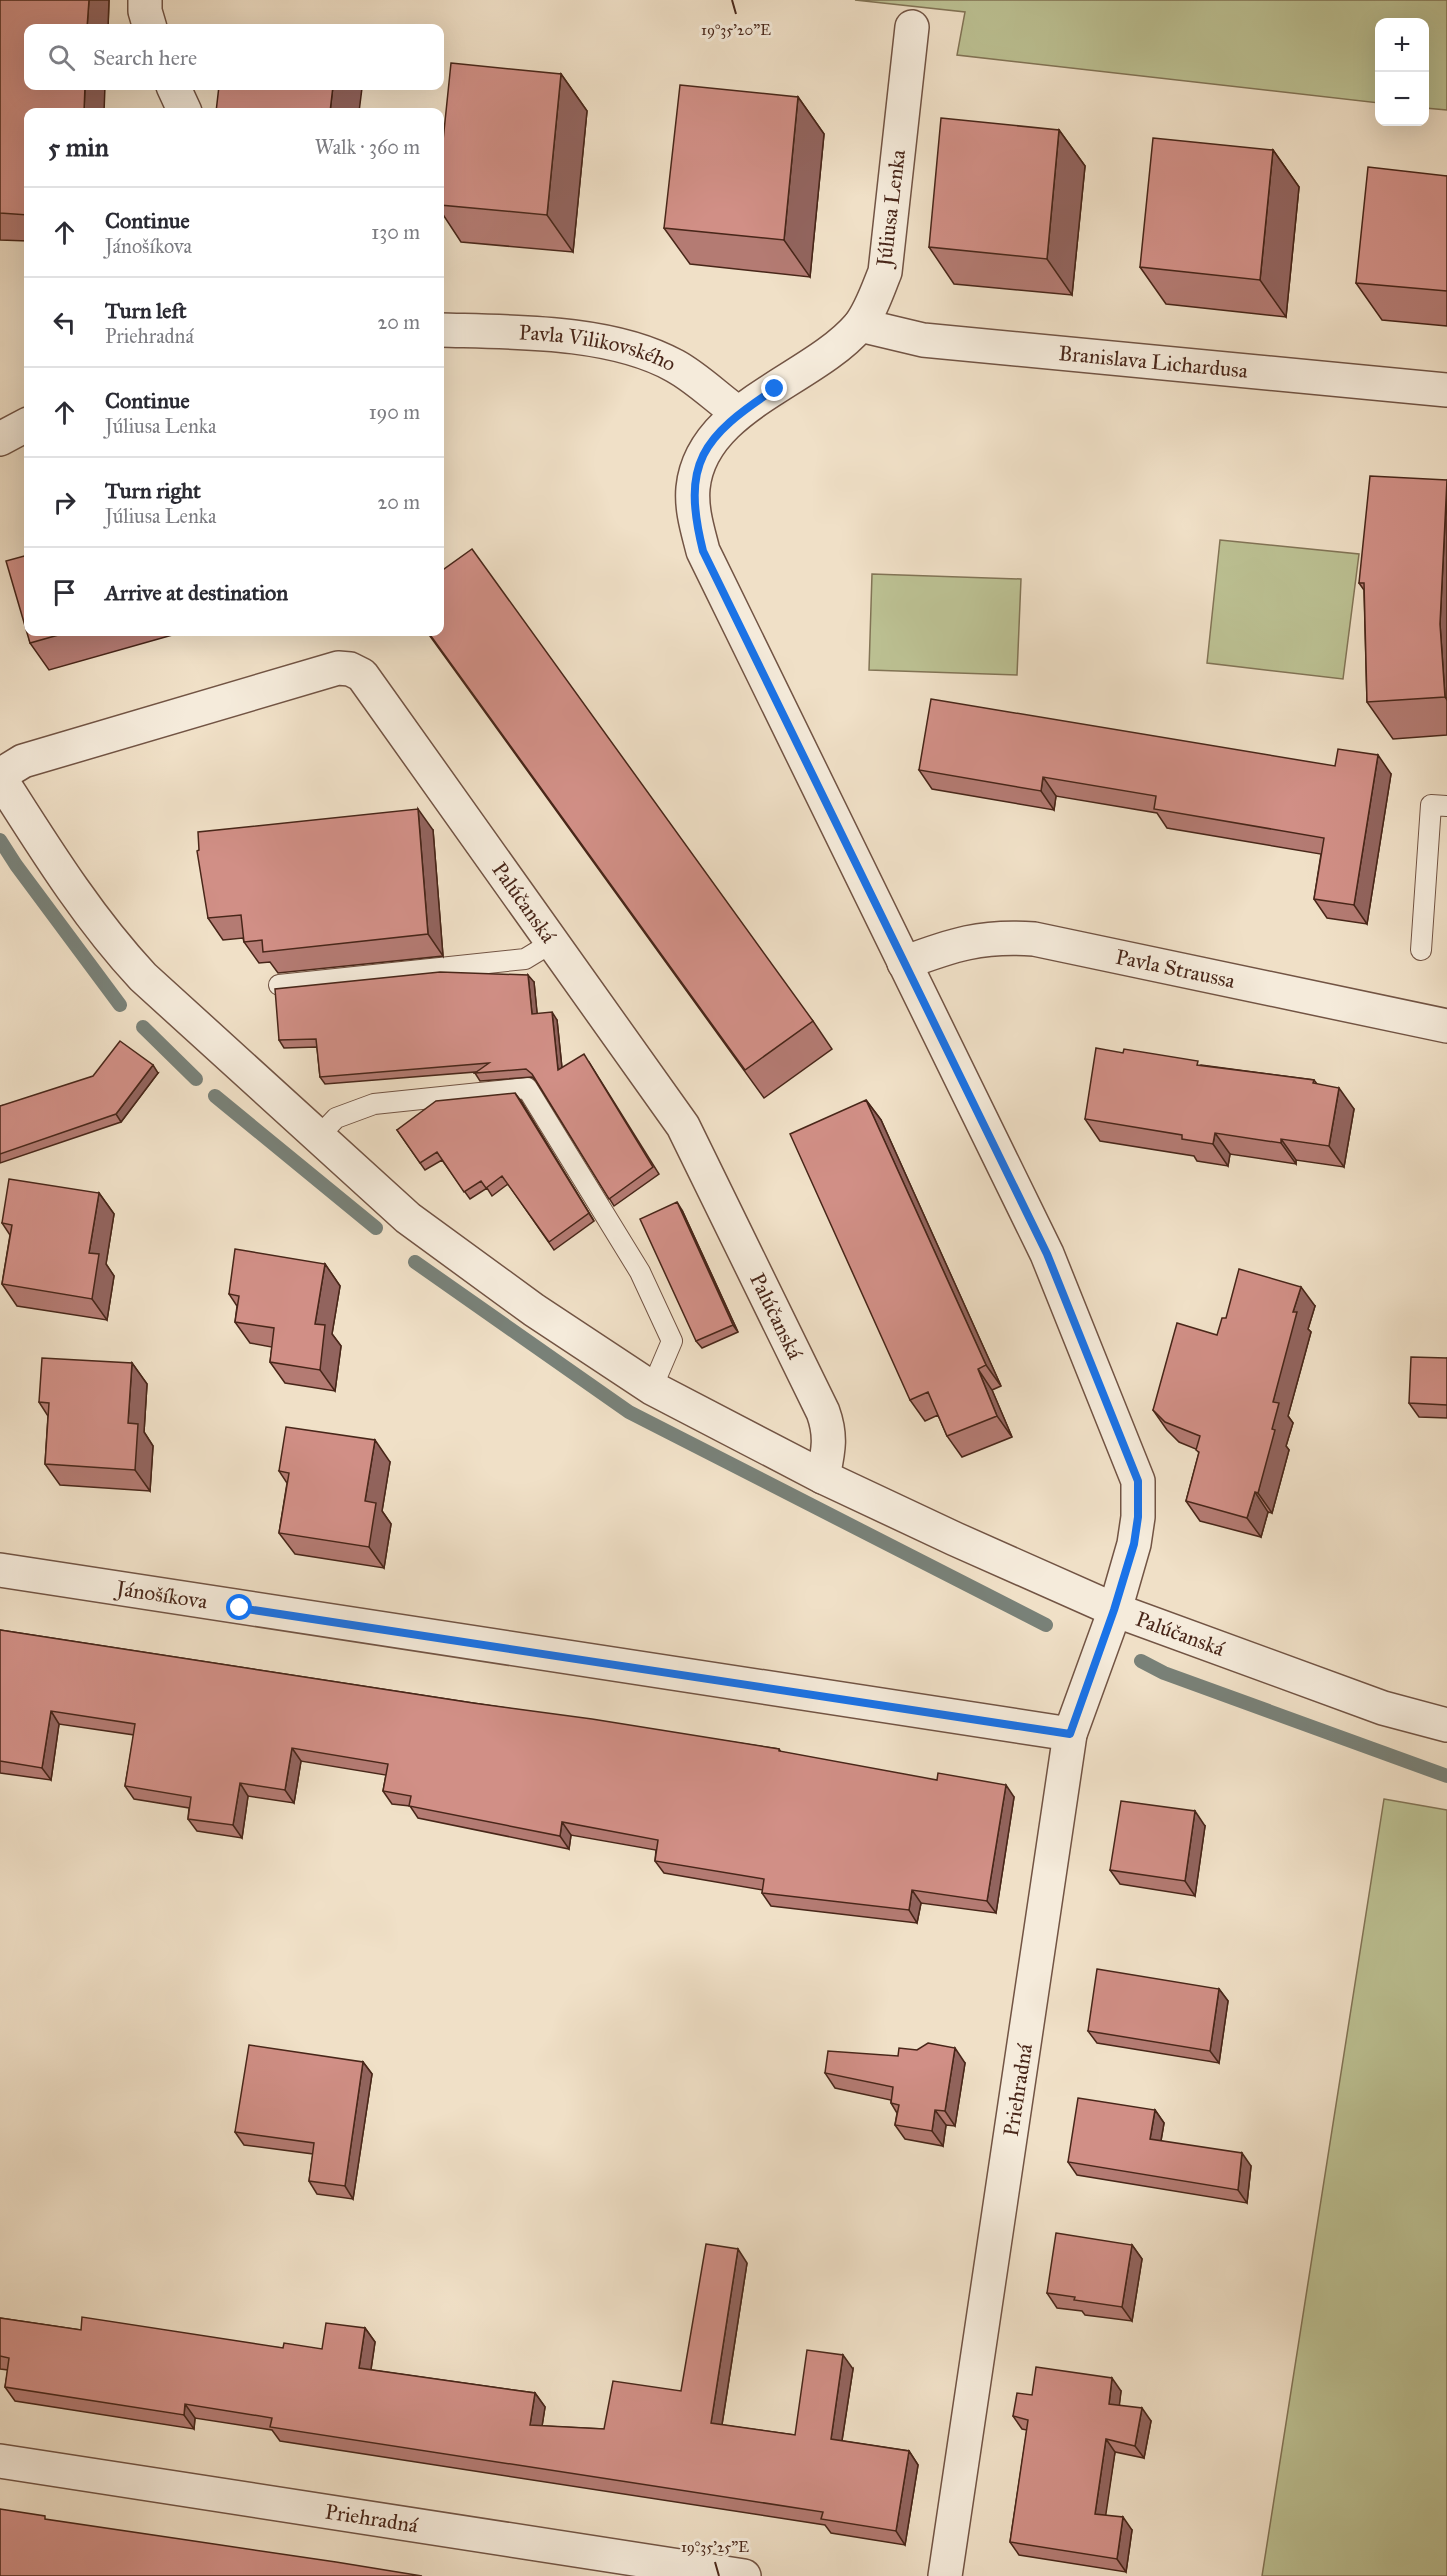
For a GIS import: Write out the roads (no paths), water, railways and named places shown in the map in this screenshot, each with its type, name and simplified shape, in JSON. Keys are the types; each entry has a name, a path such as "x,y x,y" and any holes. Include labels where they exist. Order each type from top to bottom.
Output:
{"street":[{"path":"145,0 149,24"},
{"name":"Júliusa Lenka","path":"912,27 885,272 860,325 817,363 738,413 717,434 700,461 693,488 694,517 703,551 1047,1254 1138,1481 1138,1517 1134,1544 1114,1610"},
{"path":"175,90 183,108"},
{"name":"Branislava Lichardusa","path":"860,325 923,340 1447,390"},
{"name":"Pavla Vilikovského","path":"444,330 525,333 575,338 635,349 675,366 738,413"},
{"path":"0,439 24,426"},
{"name":"Palúčanská","path":"823,1477 830,1430 823,1412 683,1126 362,675 350,669 338,668 23,761 0,776 59,871 115,946 143,977 408,1218 534,1310 652,1388 823,1477 1114,1610 1383,1708 1447,1725"},
{"name":"Pavla Straussa","path":"904,963 971,941 1003,937 1034,939 1447,1026"},
{"name":"Jánošíkova","path":"0,1570 1070,1734"},
{"name":"Priehradná","path":"945,2576 1070,1734 1114,1610"},
{"name":"Priehradná","path":"0,2461 744,2576"}],"lane":[{"path":"1421,950 1431,805 1447,806"},
{"path":"279,985 525,959 553,942"},
{"path":"319,1136 336,1118 374,1104 527,1088 639,1272 672,1341 652,1388"}],"waterway":[{"path":"0,840 120,1005"},
{"path":"143,1027 196,1079"},
{"path":"215,1096 376,1228"},
{"path":"415,1262 629,1412 1046,1625"},
{"path":"1141,1661 1164,1673 1447,1776"}]}
